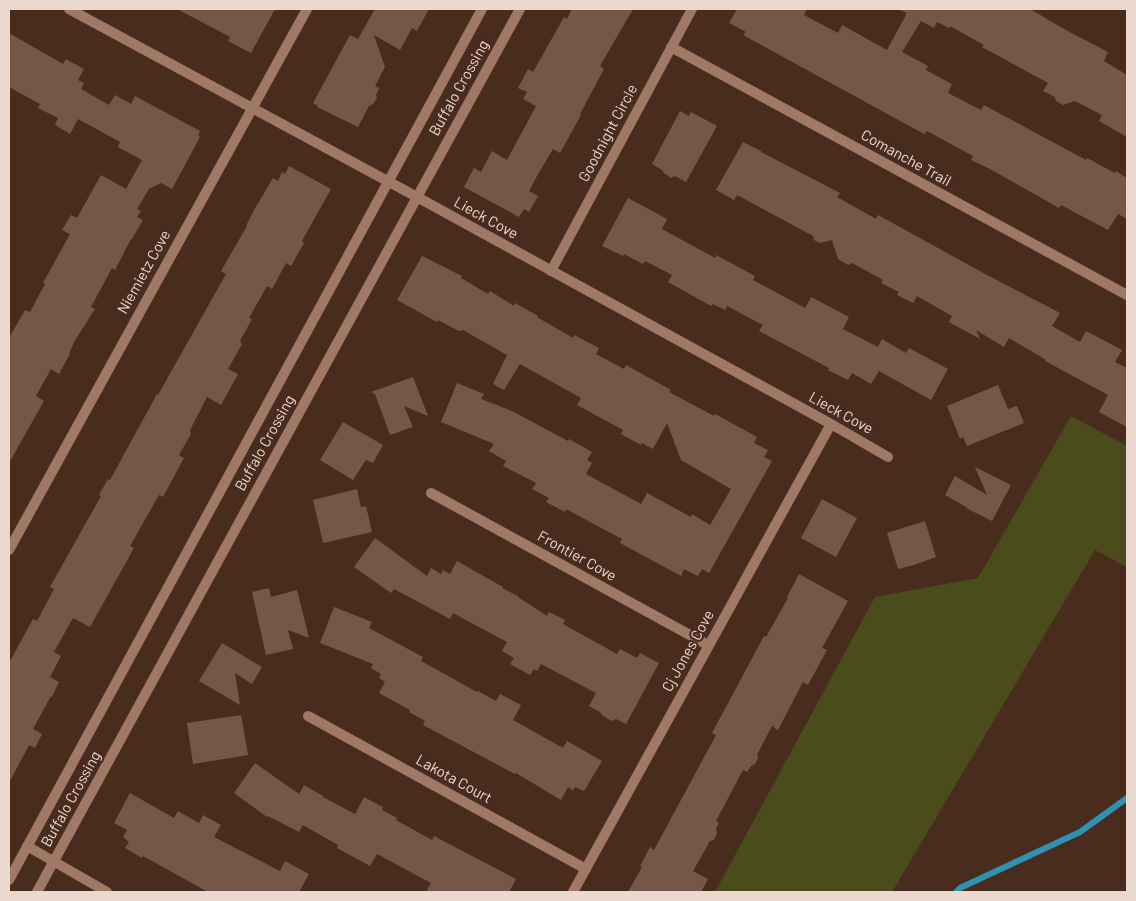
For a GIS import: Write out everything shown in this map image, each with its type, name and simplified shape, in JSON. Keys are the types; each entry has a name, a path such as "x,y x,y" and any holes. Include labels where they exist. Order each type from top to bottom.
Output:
{"street":[{"name":"Lieck Cove","path":"68,9 417,197 888,457"},
{"name":"Niemietz Cove","path":"9,550 307,9"},
{"name":"Buffalo Crossing","path":"9,880 482,9"},
{"name":"Buffalo Crossing","path":"37,892 520,9"},
{"name":"Goodnight Circle","path":"551,271 692,9"},
{"name":"Comanche Trail","path":"671,47 1127,295"},
{"name":"Cj Jones Cove","path":"573,892 831,424"},
{"name":"Frontier Cove","path":"431,493 708,645"},
{"name":"Lakota Court","path":"308,716 586,869"},
{"path":"27,846 107,892"}],"shaded area":[{"path":"1071,416 1127,446 1127,567 1095,550 892,892 715,892 875,597 978,578"}],"building":[{"path":"177,9 275,9 251,53 228,41 230,37"},
{"path":"375,9 429,9 417,31 412,28 400,50 374,35 385,67 375,86 379,88 376,95 377,98 369,106 358,127 317,107 313,103 350,35 358,39"},
{"path":"572,9 633,9 600,66 604,69 560,153 553,149 529,191 538,196 529,212 524,209 519,217 464,187 474,168 481,172 492,151 507,160 536,106 523,99 527,92 518,88 528,69 533,72 564,17 567,19"},
{"path":"737,9 807,9 804,15 838,33 842,25 887,50 907,13 898,9 1030,9 1108,52 1104,61 1127,75 1127,137 1099,121 1102,115 1075,101 1063,105 1056,101 1055,97 1043,91 1048,83 982,47 984,45 950,26 949,28 937,22 934,28 921,21 902,52 928,66 926,70 952,84 948,93 981,110 984,105 1086,160 1087,158 1127,178 1127,219 1118,214 1108,230 1061,205 1059,208 971,160 973,156 927,131 924,134 743,35 746,32 729,23"},
{"path":"9,33 63,64 66,59 84,69 78,80 84,83 81,89 109,105 115,95 131,104 135,96 200,131 198,135 200,137 172,189 161,183 149,189 137,209 141,211 137,217 143,220 115,270 112,268 91,307 95,309 74,342 59,374 51,369 36,396 44,401 9,463 9,338 25,310 30,312 45,284 43,283 70,234 62,230 71,215 77,218 101,175 126,189 142,160 118,147 120,142 78,119 70,134 55,125 58,118 38,108 40,104 9,87"},
{"path":"680,111 689,116 691,112 717,126 686,182 675,176 671,178 652,164"},
{"path":"743,142 840,193 837,197 876,219 878,215 1060,313 1052,326 1080,342 1086,331 1122,350 1115,362 1127,368 1127,427 1099,412 1108,395 1045,361 1009,338 1004,347 976,330 980,339 949,322 952,316 917,296 913,303 897,295 899,292 881,283 883,280 852,263 848,265 838,259 832,240 820,243 814,240 813,236 737,195 734,200 716,190"},
{"path":"289,166 331,189 302,241 304,243 291,266 286,263 272,289 267,286 249,318 252,319 240,341 242,344 228,369 238,374 221,405 207,397 190,430 191,434 179,455 184,458 163,497 159,495 130,546 134,548 90,627 73,618 54,652 61,656 50,677 59,682 33,729 42,734 35,748 29,745 9,783 9,663 33,619 37,621 54,589 50,587 101,496 99,495 108,479 110,480 226,274 221,271 254,210 273,178 278,181 282,172 285,174"},
{"path":"628,198 667,219 662,229 715,258 716,255 755,276 753,280 805,308 811,297 849,317 843,329 878,347 882,339 906,353 909,348 948,369 931,400 879,371 871,384 852,373 848,380 759,331 763,325 727,306 725,310 713,304 711,306 668,282 672,275 645,261 643,264 624,254 623,256 602,246"},
{"path":"422,256 462,276 461,278 488,294 490,291 514,306 515,303 573,338 574,335 599,348 596,354 624,369 626,365 671,390 669,392 757,437 754,443 768,450 764,457 772,461 709,573 702,569 698,576 684,569 681,576 620,543 622,539 566,509 565,512 546,502 549,498 532,489 536,483 503,466 506,461 489,451 494,444 441,422 457,383 484,394 481,399 512,411 592,452 587,460 592,463 586,474 641,504 647,493 691,517 692,514 710,525 731,489 681,460 667,423 653,449 621,434 623,430 577,405 581,398 520,364 504,390 493,384 507,355 463,330 459,331 438,320 437,322 397,300"},
{"path":"413,377 428,416 404,406 413,427 390,435 375,394 371,392"},
{"path":"998,385 1008,409 1017,406 1024,423 967,446 963,437 960,439 947,406"},
{"path":"343,422 383,445 373,463 366,460 353,480 320,460"},
{"path":"975,467 1011,485 992,521 945,495 955,476 987,495"},
{"path":"357,489 361,507 366,506 372,532 323,543 313,500"},
{"path":"822,499 857,518 836,557 801,538"},
{"path":"925,521 936,557 898,569 887,533"},
{"path":"375,538 427,576 431,568 441,574 443,570 450,574 457,561 518,596 547,616 549,612 565,620 563,624 617,654 620,649 637,658 640,653 659,663 626,724 616,719 611,721 589,706 596,693 541,664 537,671 534,669 530,675 510,664 514,658 502,651 507,642 453,613 450,619 394,589 391,593 354,567"},
{"path":"799,574 848,601 822,648 827,650 808,685 803,682 778,730 772,726 757,755 758,758 755,764 747,772 743,770 716,821 719,823 714,840 710,841 693,871 708,879 701,892 628,892 642,867 640,866 650,847 654,850 716,735 712,733 764,636 766,637 788,598"},
{"path":"269,588 271,597 297,590 309,638 288,630 293,649 266,655 252,592"},
{"path":"334,607 372,622 369,628 423,657 421,661 477,692 496,701 500,694 521,705 513,720 563,748 567,741 602,761 584,791 575,787 573,791 568,787 561,800 516,773 423,725 425,721 409,712 410,710 379,693 385,682 379,678 381,674 371,668 373,664 320,643"},
{"path":"222,643 262,667 252,684 235,673 240,705 199,681"},
{"path":"241,715 248,755 193,764 187,723"},
{"path":"255,763 299,794 304,785 355,814 364,797 383,807 382,810 397,818 396,820 432,840 434,836 516,879 509,892 426,892 431,883 377,854 370,866 337,848 338,845 303,825 299,832 267,817 234,793"},
{"path":"130,793 174,818 178,811 199,823 203,815 221,825 214,837 280,871 285,861 309,874 299,892 208,892 125,848 129,842 123,837 127,830 114,823"}],"waterway":[{"path":"956,892 960,888 1080,832 1127,798"}]}
